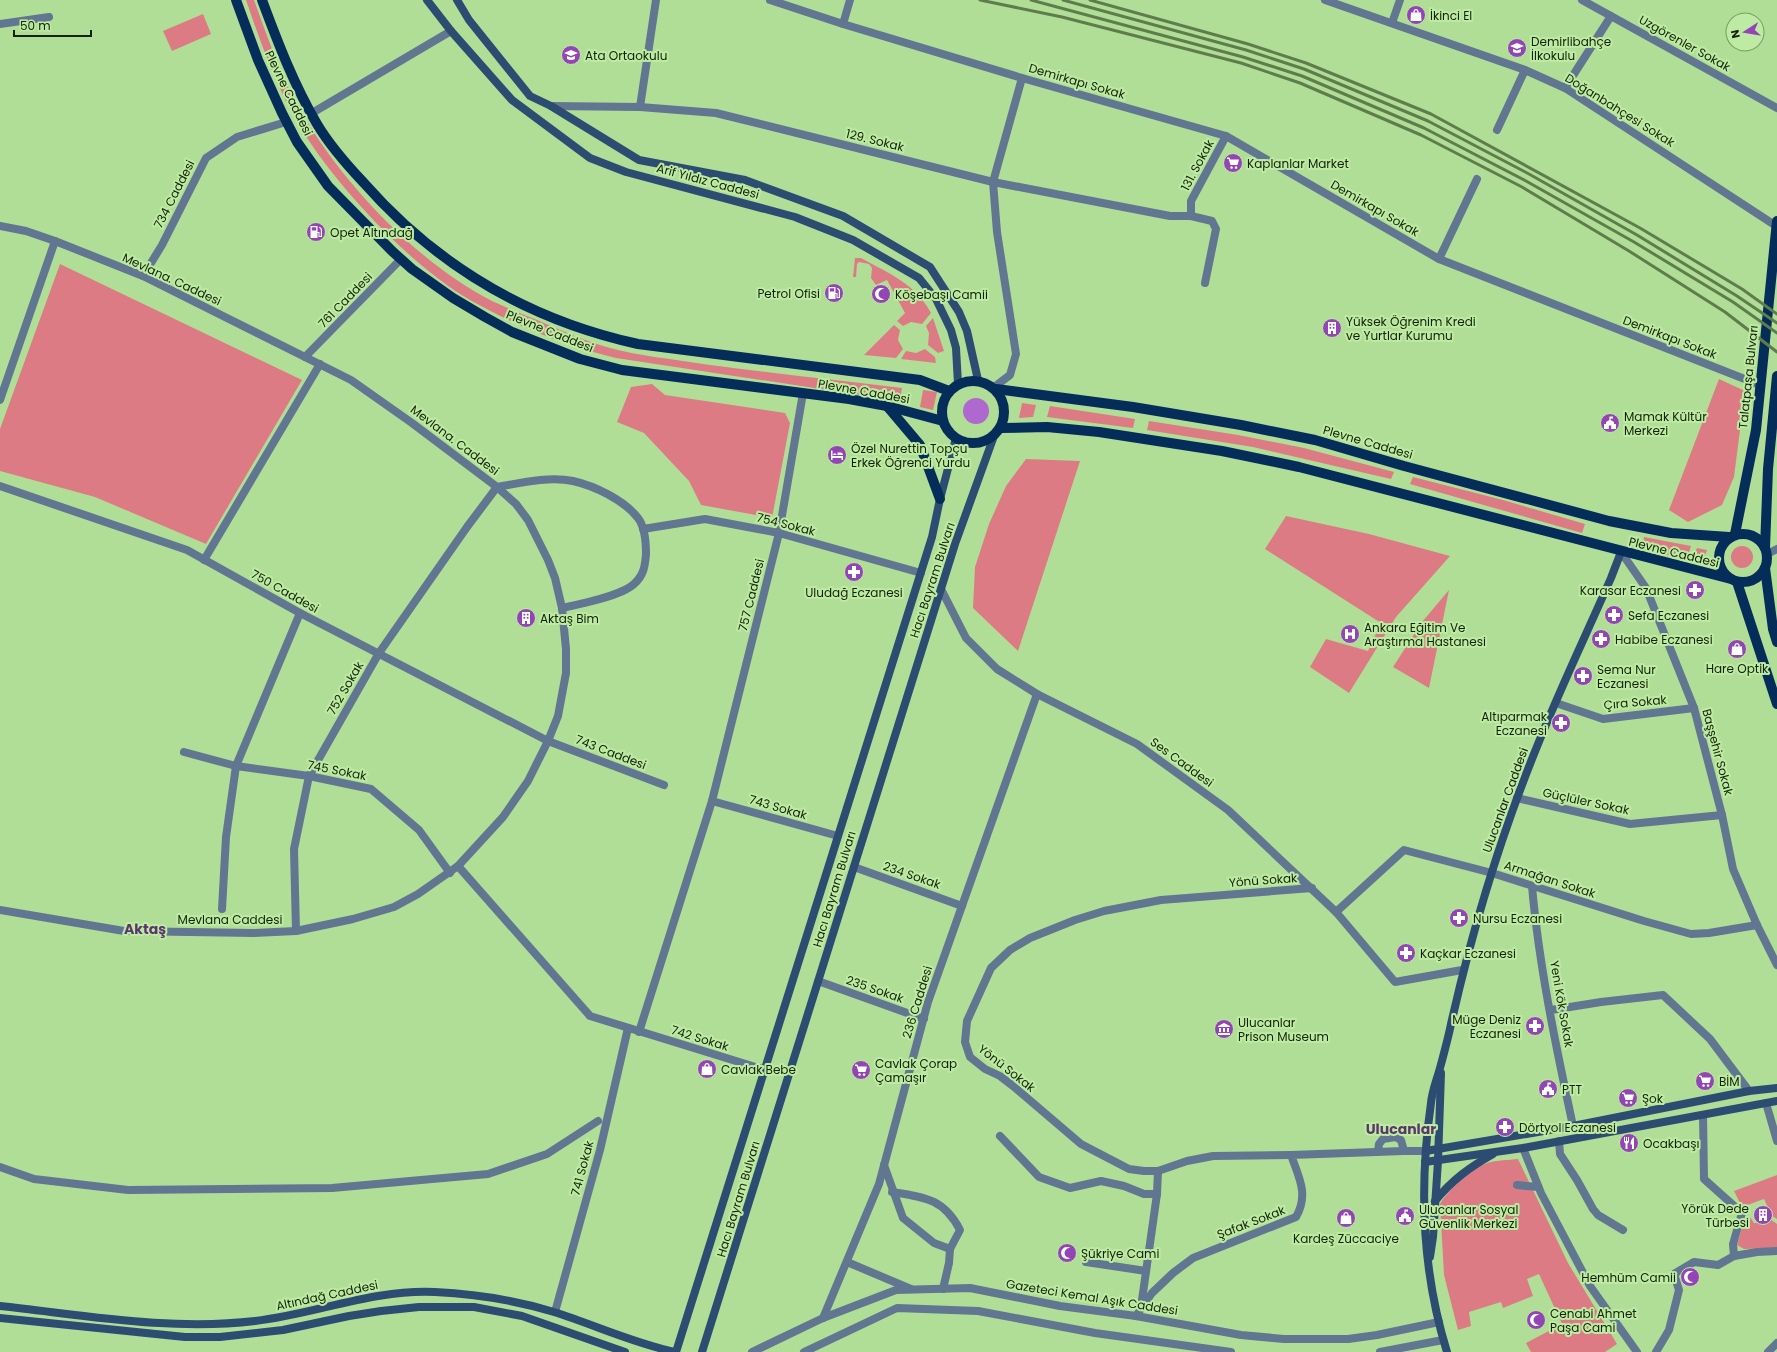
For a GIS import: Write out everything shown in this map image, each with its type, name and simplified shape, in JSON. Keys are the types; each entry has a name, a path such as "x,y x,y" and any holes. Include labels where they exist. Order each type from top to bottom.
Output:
{"main road":[{"name":"Plevne Caddesi","path":"236,0 258,60 286,122 297,142 328,186 401,259 428,281 485,317 512,332 580,359 622,370 803,393 887,406 943,421"},
{"name":"Plevne Caddesi","path":"262,0 279,46 296,84 312,114 340,157 380,202 411,232 460,270 490,288 538,311 588,331 638,344 920,380 949,391"},
{"name":"Arif Yıldız Caddesi","path":"427,0 451,31 512,100 590,158 626,172 795,217 853,240 919,278 936,299 951,330 956,348 958,384"},
{"name":"Arif Yıldız Caddesi","path":"457,0 470,20 530,96 551,106 639,160 745,180 843,216 930,267 947,291 962,318 967,331 978,380"},
{"name":"Talatpaşa Bulvarı","path":"1777,224 1751,460 1732,536 1723,543 1718,557 1723,572 1734,581 1777,704"},
{"path":"956,438 948,431 943,421 942,410 944,400 949,391 958,384 967,380 978,380"},
{"name":"Plevne Caddesi","path":"978,380 995,388 1241,424 1329,444 1404,466 1609,521 1671,534 1732,536"},
{"path":"1776,381 1766,499 1765,568 1773,629 1777,642"},
{"path":"995,388 1002,398 1005,408 1004,418 997,432"},
{"path":"887,406 920,445 940,499"},
{"name":"Plevne Caddesi","path":"956,438 965,442 975,443 985,441 997,432 1060,428 1229,452 1299,467 1371,485 1734,581"},
{"name":"Hacı Bayram Bulvarı","path":"702,1352 955,544 997,432"},
{"name":"Hacı Bayram Bulvarı","path":"676,1352 921,573 932,537 956,438"},
{"path":"1732,536 1750,534 1756,537 1766,551"},
{"name":"Ulucanlar Caddesi","path":"1447,1352 1439,1322 1429,1265 1424,1217 1425,1162 1430,1104 1441,1067 1462,970 1492,873 1518,798 1556,702 1621,552"},
{"path":"1734,581 1750,582 1756,579 1765,568"},
{"name":"Ulucanlar Caddesi","path":"1429,1265 1433,1237 1438,1161 1441,1067"},
{"path":"1426,1151 1573,1126 1749,1091 1777,1088"},
{"path":"1425,1162 1523,1148 1777,1101"},
{"path":"1435,1201 1464,1171 1498,1152"},
{"name":"Altındağ Caddesi","path":"0,1306 133,1320 208,1325 274,1318 364,1298 408,1293 434,1292 498,1298 555,1312 641,1344 676,1352"},
{"name":"Altındağ Caddesi","path":"0,1318 185,1337 220,1337 283,1330 381,1311 419,1307 474,1308 522,1316 625,1352"}],"street":[{"path":"640,107 656,0"},
{"name":"Demirkapı Sokak","path":"770,0 843,24 1022,78 1226,136 1439,259 1760,385"},
{"path":"843,24 850,0"},
{"name":"Doğanbahçesi Sokak","path":"1325,0 1525,70 1565,88 1777,224"},
{"path":"1392,23 1400,0"},
{"name":"Uzgörenler Sokak","path":"1582,0 1777,108"},
{"path":"1565,88 1611,16"},
{"path":"0,24 49,18"},
{"path":"312,114 451,31"},
{"path":"1498,130 1525,70"},
{"path":"995,388 1010,375 1016,354 996,232 993,182 1022,78"},
{"name":"129. Sokak","path":"551,106 640,107 716,113 993,182 1170,216 1191,216"},
{"name":"734 Caddesi","path":"143,276 162,245 206,158 237,137 286,122"},
{"name":"131. Sokak","path":"1191,216 1191,201 1226,136"},
{"path":"1439,259 1477,179"},
{"path":"1191,216 1212,222 1216,229 1205,283"},
{"name":"Mevlana. Caddesi","path":"0,226 26,231 55,241 143,276 351,380 381,400 516,504 538,539 555,578 562,608 566,650 566,673 558,716 548,741 528,781 503,817 450,873"},
{"path":"0,400 55,241"},
{"name":"761 Caddesi","path":"306,357 401,259"},
{"path":"204,560 320,364"},
{"name":"757 Caddesi","path":"640,1032 712,801 780,533 803,393"},
{"path":"497,488 536,480 573,481 613,496 639,519 646,544 645,566 642,575 634,584 617,593 562,608"},
{"name":"750 Caddesi","path":"0,486 187,550 300,613 548,741"},
{"name":"752 Sokak","path":"296,931 294,848 309,776 379,653 467,527 497,488"},
{"name":"754 Sokak","path":"643,529 705,519 780,533 921,573"},
{"path":"1766,551 1777,548"},
{"name":"Başşehir Sokak","path":"1621,552 1646,588 1694,708 1722,815 1734,869 1756,925 1777,965"},
{"name":"Ses Caddesi","path":"941,589 966,638 997,669 1037,694 1137,744 1228,810 1336,912 1396,982 1462,970"},
{"path":"222,909 226,837 236,766 300,613"},
{"name":"236 Caddesi","path":"823,1318 879,1184 924,1019 962,906 1037,694"},
{"name":"Çıra Sokak","path":"1556,702 1603,719 1694,708"},
{"name":"743 Caddesi","path":"548,741 664,785"},
{"name":"745 Sokak","path":"184,752 236,766 309,776 371,789 419,830 450,873"},
{"name":"Güçlüler Sokak","path":"1518,798 1630,824 1722,815"},
{"name":"743 Sokak","path":"712,801 838,836"},
{"name":"Armağan Sokak","path":"1336,912 1404,850 1492,873 1637,919 1691,934 1709,934 1756,925"},
{"path":"458,866 590,1016 628,1028"},
{"name":"234 Sokak","path":"854,868 962,906"},
{"name":"Mevlana Caddesi","path":"0,910 124,931 224,933 296,931 354,919 394,907 408,900 450,873"},
{"name":"Yeni Kök Sokak","path":"1532,886 1536,928 1560,1063 1573,1126"},
{"name":"Yönü Sokak","path":"1291,1155 1213,1156 1186,1161 1158,1171 1144,1172 1129,1169 1081,1144 1013,1086 1000,1076 985,1069 970,1057 965,1042 967,1021 991,968 1010,950 1030,938 1075,920 1104,911 1162,900 1312,888"},
{"name":"235 Sokak","path":"818,981 924,1019"},
{"path":"1551,1010 1601,1002 1663,995 1710,1039 1749,1091"},
{"name":"742 Sokak","path":"628,1028 765,1070"},
{"name":"741 Sokak","path":"555,1312 600,1150 628,1028"},
{"path":"1766,1103 1777,1141"},
{"path":"1703,1115 1704,1179 1742,1213 1733,1244 1734,1256"},
{"path":"0,1167 34,1180 128,1190 332,1188 488,1174 546,1154 598,1120"},
{"path":"1000,1136 1039,1177 1070,1188 1101,1181 1124,1186 1144,1194 1157,1194"},
{"path":"1378,1151 1379,1144 1383,1139 1395,1137 1401,1140 1404,1151"},
{"path":"1559,1141 1560,1154 1577,1180 1593,1209 1598,1215 1623,1230"},
{"path":"1523,1148 1538,1187 1590,1286 1638,1352"},
{"path":"1291,1155 1378,1151 1426,1151"},
{"name":"Şafak Sokak","path":"1138,1313 1152,1293 1173,1273 1193,1258 1296,1217 1302,1206 1303,1191 1291,1155"},
{"path":"884,1165 892,1192 903,1218 934,1243 950,1249"},
{"path":"1138,1313 1146,1271 1157,1194 1158,1171"},
{"path":"1517,1185 1538,1187"},
{"path":"892,1192 913,1195 940,1204 952,1215 960,1230 950,1249 949,1263 943,1289"},
{"path":"1656,1352 1669,1330 1679,1290 1674,1274 1694,1262 1718,1265 1734,1256 1777,1250"},
{"path":"847,1262 911,1289"},
{"path":"1086,1262 1146,1271"},
{"name":"Gazeteci Kemal Aşık Caddesi","path":"752,1352 823,1318 896,1290 911,1289 970,1288 1060,1306 1138,1313 1241,1335 1284,1339 1348,1339 1439,1322"},
{"path":"804,1352 897,1308 978,1312 1095,1333 1231,1352"},
{"path":"1381,1352 1443,1340"},
{"path":"1768,1352 1777,1343"}],"shaded area":[{"path":"246,0 254,0 288,87 311,128 331,157 379,214 406,240 463,284 503,306 574,336 621,351 703,364 902,388 900,401 616,358 541,334 504,318 470,300 446,285 397,244 350,195 329,169 311,144 288,106 268,62"},
{"path":"203,14 211,34 172,51 163,31"},
{"path":"855,258 861,258 891,274 918,294 931,313 922,324 911,322 903,326 897,321 905,313 887,280 876,285 871,278 872,268 869,264 859,262 857,264 856,277 853,277"},
{"path":"60,264 302,380 206,544 95,497 0,471 0,429"},
{"path":"933,318 944,351 938,353 928,345 929,333 926,326"},
{"path":"894,325 900,330 898,340 903,349 896,358 864,355"},
{"path":"925,349 935,357 936,363 901,359 906,351 916,353"},
{"path":"1719,379 1745,391 1734,477 1722,505 1688,522 1669,510"},
{"path":"652,384 665,395 785,413 790,423 772,518 701,505 689,481 644,433 617,422 631,387"},
{"path":"923,390 937,392 933,410 920,407"},
{"path":"976,398 985,402 989,411 985,420 976,424 967,420 963,411 967,402"},
{"path":"1022,403 1036,405 1033,417 1019,418"},
{"path":"1050,406 1135,419 1133,428 1047,417"},
{"path":"1149,421 1238,435 1304,448 1394,472 1391,479 1253,447 1147,430"},
{"path":"1026,459 1080,461 1018,651 973,608 975,567 989,524 1006,486"},
{"path":"1413,477 1503,500 1585,524 1582,533 1410,484"},
{"path":"1286,516 1369,534 1450,556 1396,617 1349,693 1310,667 1326,639 1368,651 1381,623 1265,549"},
{"path":"1644,537 1691,546 1687,559 1642,549"},
{"path":"1742,546 1750,549 1753,557 1750,565 1742,568 1734,565 1731,557 1734,549"},
{"path":"1697,548 1707,550 1702,563 1692,560"},
{"path":"1449,590 1429,688 1393,667 1422,622"},
{"path":"1518,1159 1568,1263 1617,1344 1605,1352 1531,1352 1526,1343 1562,1324 1539,1274 1527,1279 1533,1296 1503,1308 1501,1302 1469,1312 1471,1326 1458,1330 1444,1275 1440,1204 1461,1180 1474,1170 1487,1163 1495,1161"},
{"path":"1777,1175 1777,1219 1772,1216 1764,1199 1742,1207 1734,1191"},
{"path":"1750,1217 1754,1223 1766,1223 1770,1219 1777,1224 1777,1248 1744,1249 1737,1245 1745,1218"}],"railway":[{"path":"980,0 1062,17 1241,63 1300,83 1421,135 1522,187 1629,251 1725,312 1777,352"},
{"path":"1031,0 1243,57 1302,76 1424,128 1526,181 1634,242 1733,302 1777,333"},
{"path":"1063,0 1246,50 1304,69 1428,121 1529,174 1637,235 1737,296 1777,323"},
{"path":"1090,0 1248,44 1306,63 1431,114 1640,228 1742,289 1777,314"}],"place":[{"name":"İkinci El","path":"1416,15"},
{"name":"Demirlibahçe İlkokulu","path":"1517,48"},
{"name":"Ata Ortaokulu","path":"571,55"},
{"name":"Kaplanlar Market","path":"1233,163"},
{"name":"Opet Altındağ","path":"316,232"},
{"name":"Petrol Ofisi","path":"834,293"},
{"name":"Köşebaşı Camii","path":"881,294"},
{"name":"Yüksek Öğrenim Kredi ve Yurtlar Kurumu","path":"1332,328"},
{"name":"Mamak Kültür Merkezi","path":"1610,423"},
{"name":"Özel Nurettin Topçu Erkek Öğrenci Yurdu","path":"837,455"},
{"name":"Uludağ Eczanesi","path":"854,572"},
{"name":"Karasar Eczanesi","path":"1695,590"},
{"name":"Sefa Eczanesi","path":"1614,615"},
{"name":"Aktaş Bim","path":"526,618"},
{"name":"Ankara Eğitim Ve Araştırma Hastanesi","path":"1350,634"},
{"name":"Habibe Eczanesi","path":"1601,639"},
{"name":"Hare Optik","path":"1737,649"},
{"name":"Sema Nur Eczanesi","path":"1583,676"},
{"name":"Altıparmak Eczanesi","path":"1561,723"},
{"name":"Nursu Eczanesi","path":"1459,918"},
{"name":"Kaçkar Eczanesi","path":"1406,953"},
{"name":"Müge Deniz Eczanesi","path":"1535,1026"},
{"name":"Ulucanlar Prison Museum","path":"1224,1029"},
{"name":"Cavlak Bebe","path":"707,1069"},
{"name":"Cavlak Çorap Çamaşır","path":"861,1070"},
{"name":"BİM","path":"1705,1081"},
{"name":"PTT","path":"1548,1089"},
{"name":"Şok","path":"1628,1098"},
{"name":"Dörtyol Eczanesi","path":"1505,1127"},
{"name":"Ocakbaşı","path":"1629,1143"},
{"name":"Yörük Dede Türbesi","path":"1763,1215"},
{"name":"Ulucanlar Sosyal Güvenlik Merkezi","path":"1405,1216"},
{"name":"Kardeş Züccaciye","path":"1346,1218"},
{"name":"Şükriye Cami","path":"1067,1253"},
{"name":"Hemhüm Camii","path":"1690,1277"},
{"name":"Cenabi Ahmet Paşa Cami","path":"1536,1320"}],"district":[{"name":"Aktaş","path":"145,929"},
{"name":"Ulucanlar","path":"1401,1129"}]}
